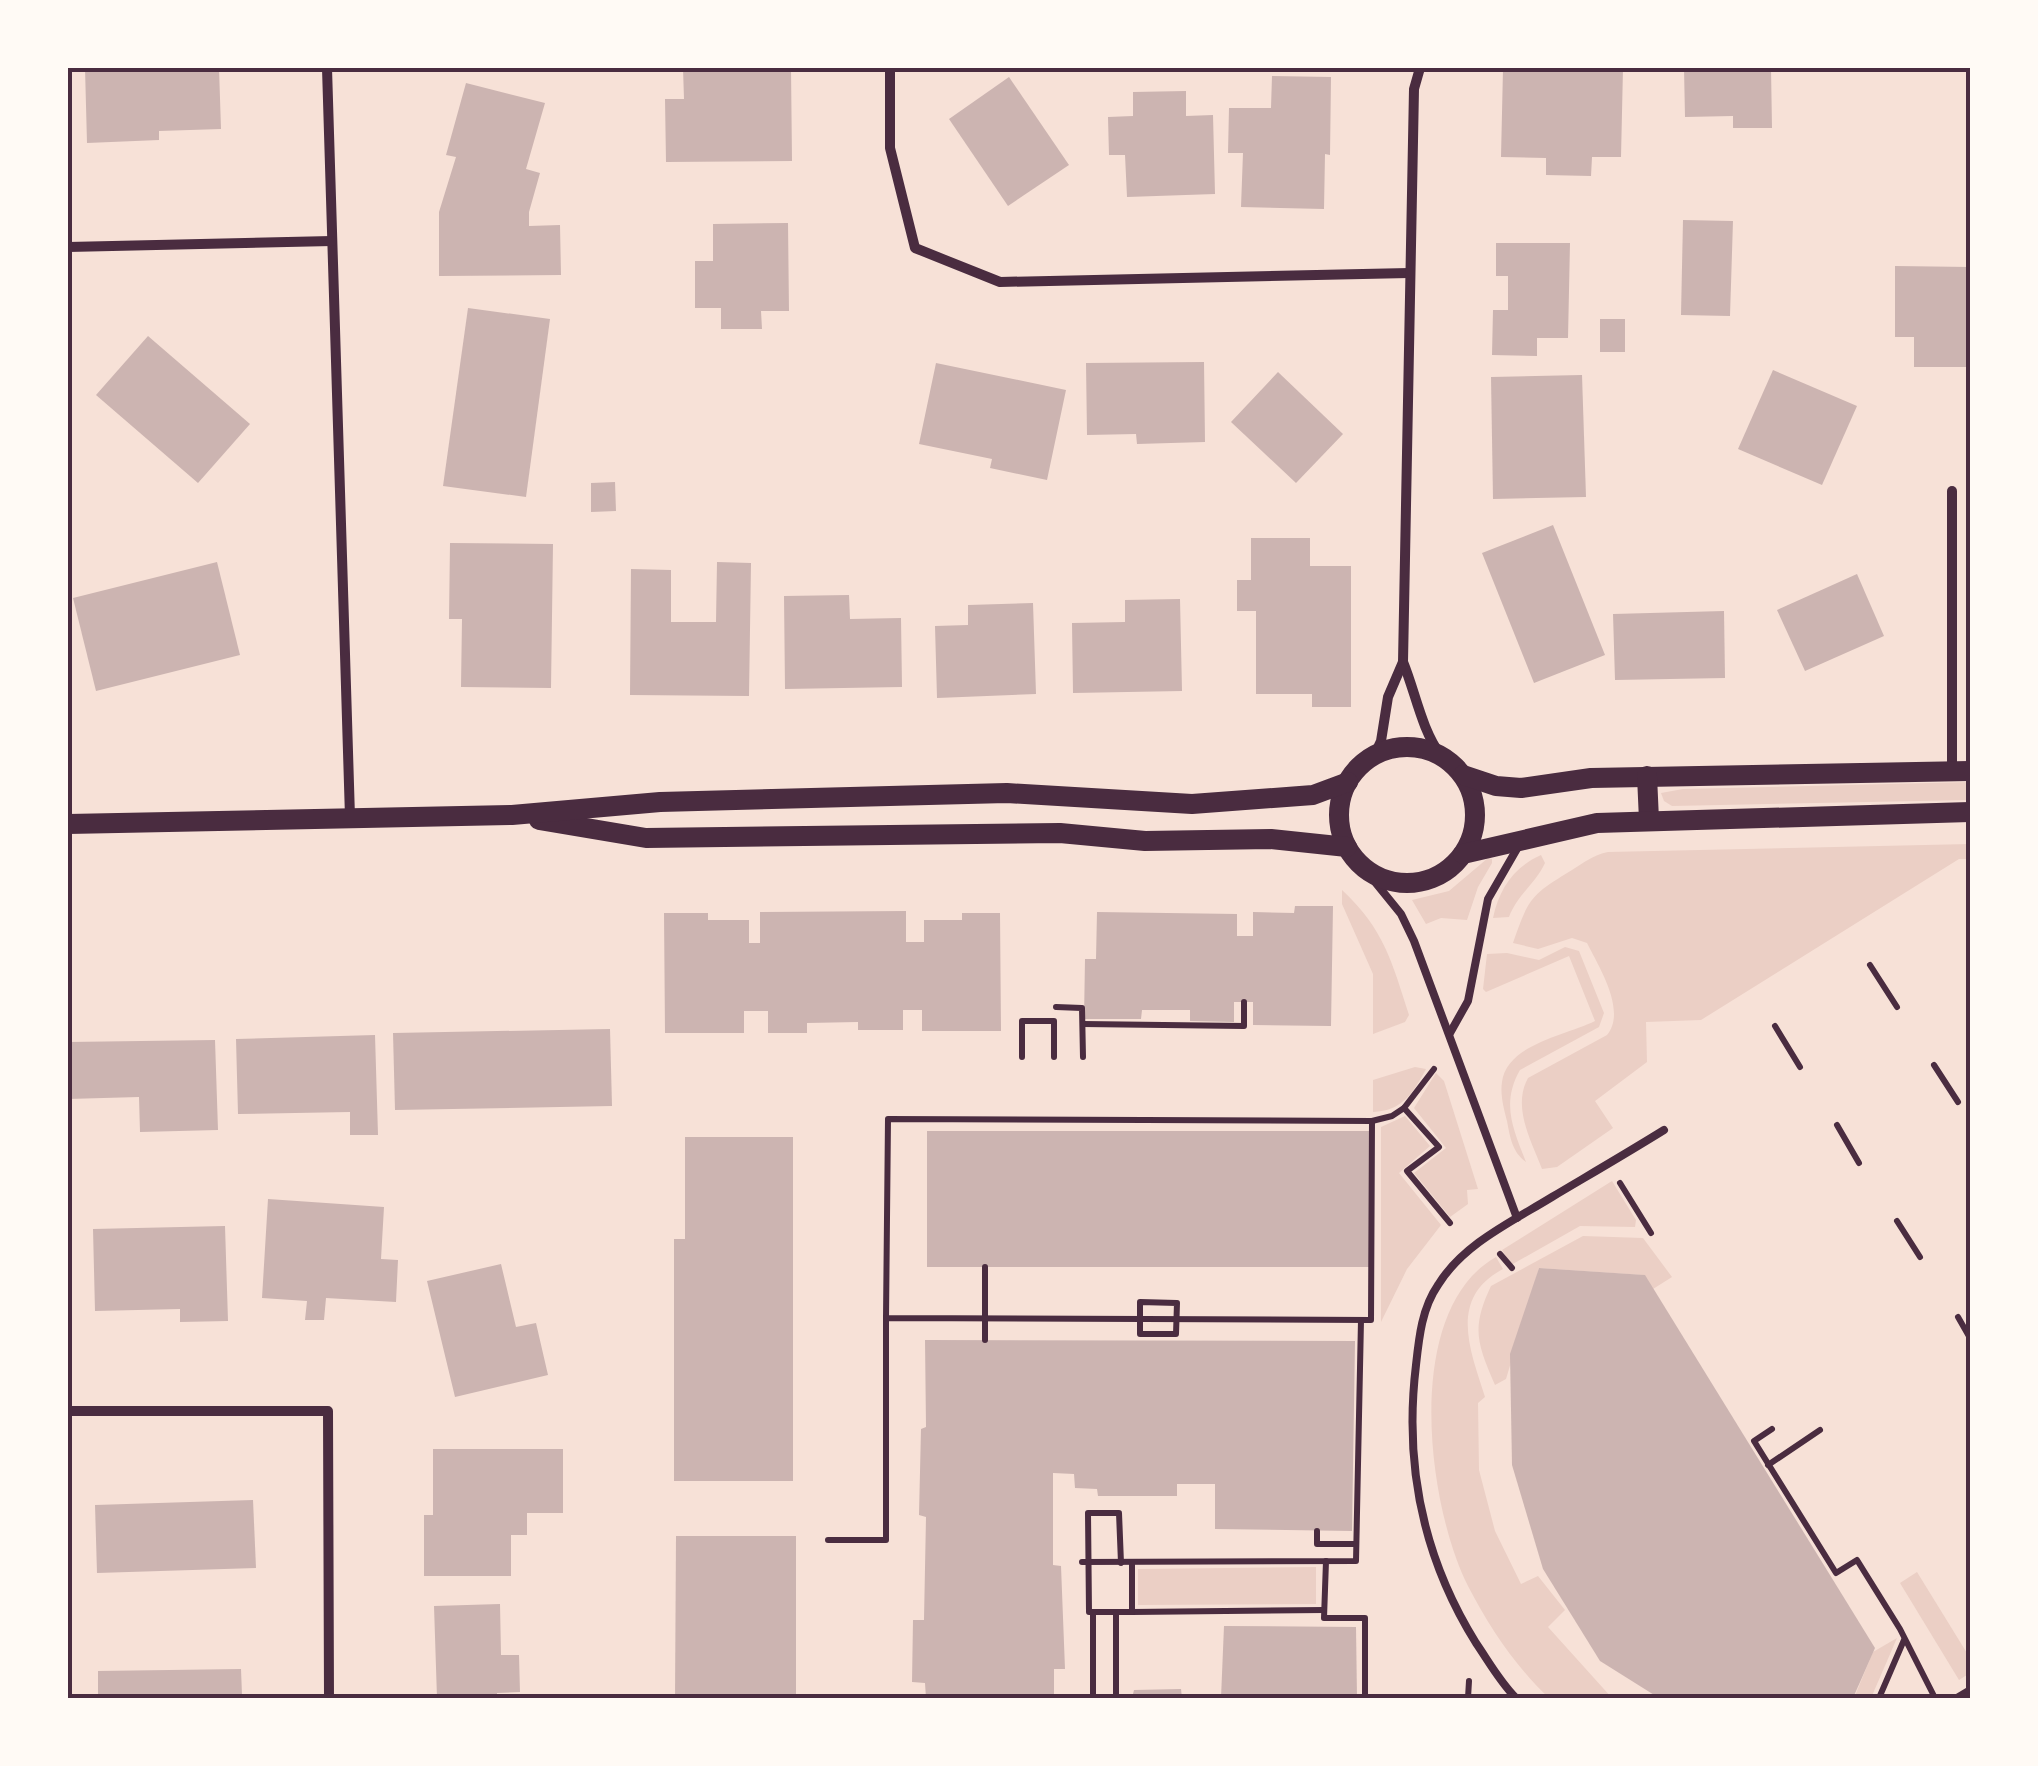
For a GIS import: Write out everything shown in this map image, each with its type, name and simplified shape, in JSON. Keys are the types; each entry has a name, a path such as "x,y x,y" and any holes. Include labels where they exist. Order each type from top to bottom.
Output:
{"main road":[{"path":"1463,775 1476,814 1463,854 1447,870 1415,882 1381,878 1362,866 1347,848 1340,826 1340,803 1348,782 1357,768 1374,756 1398,748 1413,747 1441,756 1463,775 1496,786 1521,788 1591,778 1961,771"},
{"path":"1648,776 1648,820"},
{"path":"68,824 512,815 660,802 1007,793 1192,804 1313,796 1348,782"},
{"path":"1463,854 1576,826 1648,820 1970,812"},
{"path":"512,815 646,838 1028,832 1145,841 1271,839 1347,848"}],"street":[{"path":"327,68 350,817"},
{"path":"890,68 890,148 915,248 1000,282 1409,272"},
{"path":"1420,68 1414,89 1403,662 1428,737 1441,756"},
{"path":"68,248 332,241"},
{"path":"1952,491 1961,771"},
{"path":"1374,756 1381,742 1388,697 1403,662"},
{"path":"68,1411 328,1411 328,1698"}],"lane":[{"path":"1450,1033 1468,1001 1488,900 1525,838"},
{"path":"1362,866 1400,914 1450,1033 1517,1218"},
{"path":"1516,1698 1503,1686 1445,1588 1424,1520 1413,1458 1418,1339 1438,1283 1472,1248 1664,1130"}],"path":[{"path":"1870,965 1897,1007"},
{"path":"1083,1024 1244,1026 1244,1002"},
{"path":"1056,1007 1082,1008 1083,1057"},
{"path":"1022,1057 1022,1021 1054,1021 1054,1057"},
{"path":"1775,1026 1800,1067"},
{"path":"1934,1064 1958,1102"},
{"path":"828,1540 886,1540 888,1119 1372,1122 1404,1108 1434,1069"},
{"path":"1404,1108 1440,1147 1408,1171 1450,1223"},
{"path":"886,1318 1372,1320 1372,1122"},
{"path":"1837,1125 1860,1163"},
{"path":"1620,1182 1652,1233"},
{"path":"1896,1221 1920,1257"},
{"path":"1500,1253 1512,1268"},
{"path":"984,1340 985,1267"},
{"path":"1140,1302 1177,1303 1177,1319 1176,1334 1140,1334 1140,1302"},
{"path":"1958,1317 1970,1338"},
{"path":"1085,1562 1356,1561 1361,1320"},
{"path":"1772,1429 1754,1441 1768,1465 1836,1573 1857,1560 1935,1698"},
{"path":"1768,1465 1820,1430"},
{"path":"1120,1563 1119,1513 1088,1513 1085,1562 1089,1612 1324,1610"},
{"path":"1317,1530 1317,1544 1356,1544"},
{"path":"1326,1561 1324,1618 1365,1618 1365,1698"},
{"path":"1132,1564 1132,1612"},
{"path":"1093,1612 1093,1698"},
{"path":"1116,1698 1118,1612"},
{"path":"1878,1698 1905,1639"},
{"path":"1468,1698 1469,1681"},
{"path":"1955,1698 1970,1688"}],"shaded area":[{"path":"1970,782 1970,800 1672,806 1661,793 1683,789"},
{"path":"1970,844 1970,859 1959,859 1701,1020 1646,1022 1647,1062 1595,1101 1613,1128 1557,1167 1542,1169 1522,1112 1528,1078 1607,1035 1614,1014 1609,989 1587,943 1572,938 1538,949 1513,943 1528,906 1548,885 1589,859 1608,852"},
{"path":"1541,855 1545,863 1509,917 1493,918 1509,880"},
{"path":"1488,858 1492,863 1478,887 1467,920 1441,918 1426,924 1412,900 1449,891"},
{"path":"1342,890 1377,933 1409,1015 1405,1022 1373,1034 1373,974 1342,904"},
{"path":"1565,947 1579,951 1604,1013 1599,1027 1520,1070 1510,1105 1513,1127 1526,1162 1512,1144 1504,1107 1502,1082 1506,1069 1526,1050 1595,1021 1569,956 1486,992 1483,989 1487,954 1507,953 1539,960"},
{"path":"1415,1067 1426,1069 1405,1099 1392,1108 1373,1112 1373,1080"},
{"path":"1436,1073 1444,1081 1478,1189 1467,1190 1468,1204 1450,1217 1414,1173 1446,1148 1414,1108"},
{"path":"1405,1116 1430,1146 1399,1173 1441,1225 1407,1269 1381,1322 1381,1127"},
{"path":"1612,1181 1636,1220 1635,1227 1580,1226 1511,1265 1502,1250"},
{"path":"1583,1236 1643,1238 1672,1277 1653,1289 1643,1275 1539,1268 1506,1379 1495,1385 1479,1336 1481,1313 1491,1286"},
{"path":"1496,1257 1503,1269 1475,1295 1468,1326 1485,1397 1478,1403 1479,1470 1495,1531 1521,1584 1538,1576 1565,1610 1548,1627 1612,1698 1549,1698 1525,1673 1468,1586 1442,1508 1431,1411 1435,1363 1446,1319 1466,1283"},
{"path":"1316,1567 1316,1604 1138,1605 1138,1569"},
{"path":"1917,1572 1970,1658 1970,1673 1959,1680 1900,1583"},
{"path":"1897,1638 1871,1698 1854,1698 1873,1652"}],"building":[{"path":"85,68 219,68 221,129 159,131 159,140 87,143"},
{"path":"683,68 791,68 792,161 666,162 665,99 684,99"},
{"path":"1623,68 1621,157 1592,157 1591,176 1546,175 1546,158 1501,157 1503,69"},
{"path":"1684,68 1771,68 1772,128 1733,128 1733,116 1685,117"},
{"path":"1272,76 1331,77 1330,155 1325,154 1324,209 1241,207 1243,153 1228,153 1229,108 1271,108"},
{"path":"1009,77 1069,165 1008,206 949,119"},
{"path":"466,83 545,103 526,169 540,173 529,226 560,225 561,275 439,276 439,212 456,157 446,155"},
{"path":"1186,91 1186,116 1213,115 1215,194 1127,197 1125,155 1109,155 1108,117 1133,116 1133,92"},
{"path":"1683,220 1733,221 1730,316 1681,315"},
{"path":"788,223 789,311 761,311 762,329 721,329 721,308 695,308 695,261 713,261 713,224"},
{"path":"1496,243 1570,243 1568,338 1537,338 1537,356 1492,355 1493,310 1508,310 1508,276 1496,276"},
{"path":"1895,266 1970,267 1970,367 1914,367 1914,337 1895,337"},
{"path":"468,308 550,319 526,497 443,486"},
{"path":"1600,319 1625,319 1625,352 1600,352"},
{"path":"148,336 250,424 198,483 96,395"},
{"path":"1204,362 1205,442 1137,444 1136,434 1087,435 1086,363"},
{"path":"936,363 1066,390 1047,480 990,468 992,459 919,444"},
{"path":"1773,370 1857,406 1822,485 1738,449"},
{"path":"1278,372 1343,434 1296,483 1231,422"},
{"path":"1582,375 1586,497 1493,499 1491,377"},
{"path":"615,482 616,511 591,512 591,483"},
{"path":"1553,525 1605,655 1534,683 1482,553"},
{"path":"1251,538 1310,538 1310,566 1351,566 1351,707 1312,707 1312,694 1256,694 1256,611 1237,611 1237,580 1251,580"},
{"path":"450,543 553,544 551,688 461,687 462,619 449,619"},
{"path":"217,562 240,655 96,691 73,598"},
{"path":"717,562 751,563 749,696 630,695 631,569 671,570 671,622 716,622"},
{"path":"1857,574 1884,636 1805,671 1777,610"},
{"path":"849,595 850,619 901,618 902,687 785,689 784,596"},
{"path":"1180,599 1182,691 1073,693 1072,623 1125,622 1125,600"},
{"path":"1033,603 1036,694 937,698 935,626 968,625 968,605"},
{"path":"1724,611 1725,678 1615,680 1613,614"},
{"path":"1295,906 1333,906 1331,1026 1253,1025 1253,1002 1234,1002 1234,1022 1190,1021 1190,1010 1142,1010 1141,1019 1084,1019 1085,959 1096,959 1097,912 1237,914 1237,936 1253,936 1253,912 1294,913"},
{"path":"906,911 906,942 924,942 924,920 962,920 962,913 1000,913 1001,1031 922,1031 922,1010 903,1010 903,1030 858,1030 858,1022 807,1023 807,1033 768,1033 768,1011 744,1011 744,1033 665,1033 664,913 708,913 708,920 749,920 749,943 760,943 760,912"},
{"path":"610,1029 612,1106 395,1110 393,1033"},
{"path":"375,1035 378,1135 350,1135 350,1112 238,1114 236,1039"},
{"path":"215,1040 218,1130 140,1132 139,1097 68,1099 68,1042"},
{"path":"927,1131 1369,1131 1369,1267 927,1267"},
{"path":"685,1137 793,1137 793,1481 674,1481 674,1239 685,1239"},
{"path":"268,1199 384,1207 381,1259 398,1260 396,1302 326,1298 324,1320 305,1320 307,1301 262,1298"},
{"path":"225,1226 228,1321 180,1322 180,1309 95,1311 93,1229"},
{"path":"501,1264 516,1327 536,1323 548,1375 455,1397 427,1281"},
{"path":"1539,1268 1645,1275 1875,1648 1853,1698 1659,1698 1600,1661 1543,1569 1512,1465 1510,1354"},
{"path":"925,1340 1355,1341 1352,1531 1215,1529 1215,1484 1177,1484 1177,1496 1098,1496 1097,1489 1075,1488 1074,1474 1053,1473 1053,1565 1061,1566 1065,1669 1054,1669 1054,1698 926,1698 925,1683 912,1682 913,1620 924,1620 926,1517 919,1515 921,1429 926,1427"},
{"path":"433,1449 563,1449 563,1513 527,1513 527,1535 511,1535 511,1576 424,1576 424,1515 433,1515"},
{"path":"253,1500 256,1568 97,1573 95,1505"},
{"path":"676,1536 796,1536 796,1698 675,1698"},
{"path":"500,1604 501,1655 519,1655 520,1692 497,1693 497,1698 437,1698 434,1606"},
{"path":"1224,1626 1356,1627 1357,1698 1221,1698"},
{"path":"241,1669 242,1695 267,1698 98,1698 98,1671"},
{"path":"1181,1689 1182,1698 1132,1698 1134,1690"}]}
